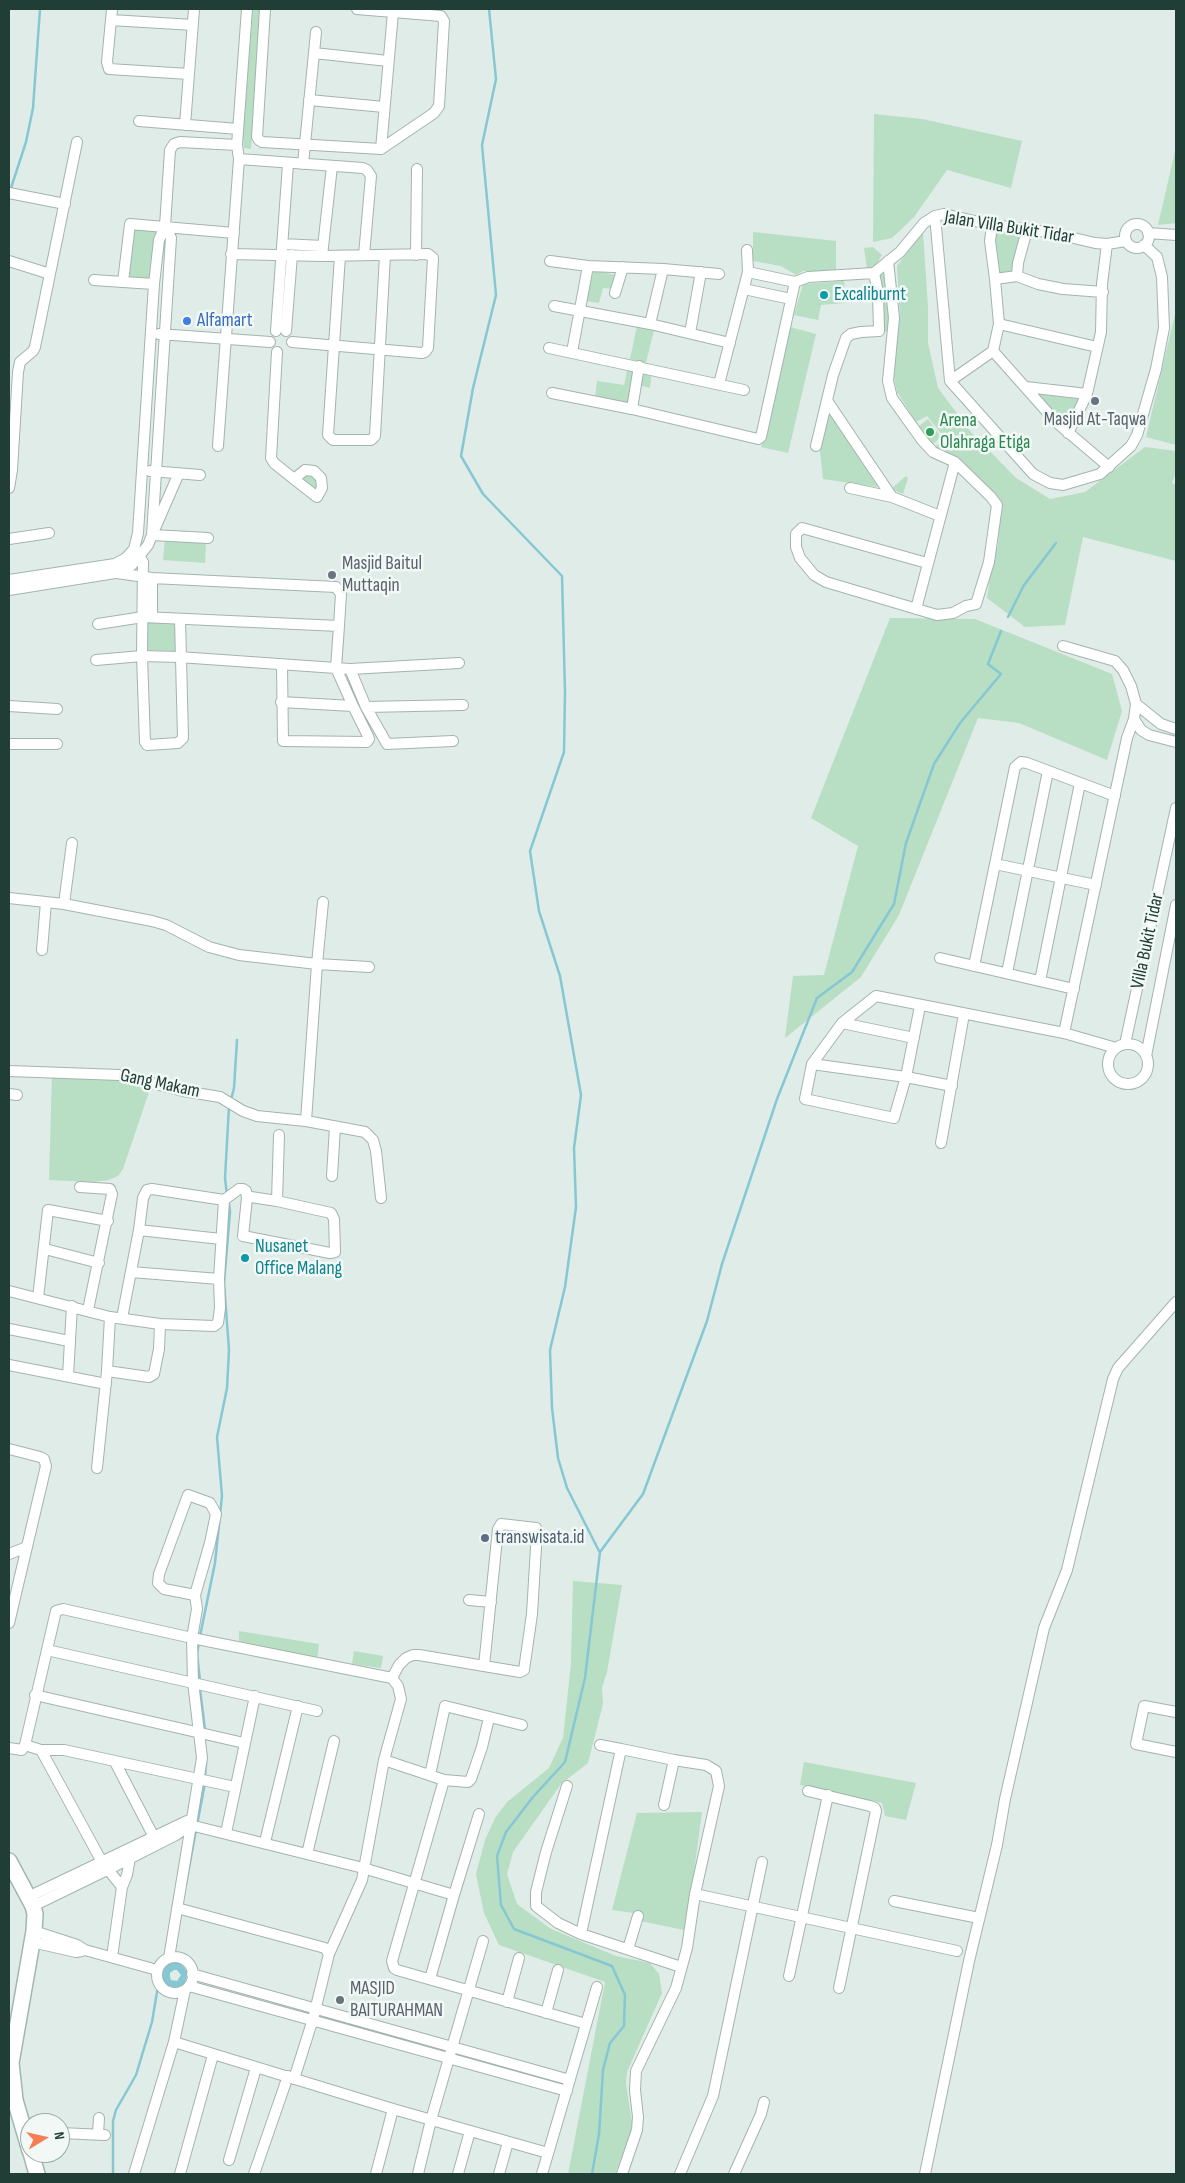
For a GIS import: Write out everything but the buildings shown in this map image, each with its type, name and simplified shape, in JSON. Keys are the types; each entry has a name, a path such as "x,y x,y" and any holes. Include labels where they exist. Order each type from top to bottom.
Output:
{"street":[{"path":"112,9 107,62 109,68 114,70 189,74"},
{"path":"185,125 194,9"},
{"path":"218,446 239,159 236,145 246,9"},
{"path":"265,9 257,137 262,142 381,149 434,113 439,106 443,17 357,9"},
{"path":"381,149 393,12"},
{"path":"111,20 193,25"},
{"path":"303,164 316,32"},
{"path":"314,53 388,61"},
{"path":"309,100 384,107"},
{"path":"139,121 238,129"},
{"path":"9,483 13,458 20,362 35,347 78,142"},
{"path":"180,619 179,657 183,738 178,743 150,745 145,742 142,656 148,617 147,577 138,553 138,533 154,284 159,240 165,226 170,150 174,144 180,142 236,145"},
{"path":"239,159 363,168 370,174 364,255"},
{"path":"281,331 287,255 282,244 288,164"},
{"path":"323,251 332,166"},
{"path":"416,254 417,169"},
{"path":"11,193 65,204"},
{"name":"Jalan Villa Bukit Tidar","path":"874,273 900,252 924,223 935,216 944,214 992,225 1107,244 1126,241"},
{"path":"935,216 950,382 1033,474 1050,483 1062,485 1100,474 1131,446 1137,435 1156,369 1164,328 1162,276 1158,257 1144,245 1132,246 1126,241 1125,234 1129,227 1135,224 1176,235"},
{"path":"123,282 129,226 133,223 234,232"},
{"path":"950,382 992,351 999,324 990,241 992,225"},
{"path":"152,535 171,238 165,226"},
{"path":"1144,245 1148,240 1148,229"},
{"path":"1017,276 1018,263 1027,230"},
{"path":"282,244 340,256 428,254 433,258 428,348 422,354 292,342"},
{"path":"1068,433 1087,394 1101,332 1107,244"},
{"path":"720,384 748,272 747,250"},
{"path":"232,254 287,255 323,251"},
{"path":"340,256 328,435 333,440 371,440 374,436 385,255"},
{"path":"550,260 588,266 663,269 719,274"},
{"path":"9,261 50,274"},
{"path":"888,261 894,318 888,381 892,398 922,440 933,452 955,462 997,504 988,562 976,604 966,606 953,613 937,615 819,580 800,558 796,547 796,534 802,528 927,564"},
{"path":"572,352 588,266"},
{"path":"615,293 622,267"},
{"path":"650,324 663,269"},
{"path":"690,334 701,272"},
{"path":"748,272 796,282 808,277 874,273 878,294 879,331"},
{"path":"995,279 1017,276 1038,284 1063,289 1103,292"},
{"path":"94,280 154,284"},
{"path":"552,393 632,409 758,439 762,437 796,282"},
{"path":"744,289 792,299"},
{"path":"554,306 650,324 730,343"},
{"path":"999,324 1097,347"},
{"path":"281,331 290,335 292,342 289,349 280,352 272,348 270,342 271,336 281,331"},
{"path":"816,446 833,375 846,338 851,334 879,331 892,339"},
{"path":"150,334 270,342"},
{"path":"549,348 744,390"},
{"path":"992,351 1068,433 1109,467"},
{"path":"280,352 276,458 274,463 294,479"},
{"path":"632,409 639,366"},
{"path":"1026,387 1087,394"},
{"path":"828,402 892,497"},
{"path":"916,609 955,462"},
{"path":"141,470 200,475"},
{"path":"9,590 115,573 132,565 138,553 152,535 179,473"},
{"path":"850,488 892,497 940,516"},
{"path":"9,539 49,533"},
{"path":"152,535 208,538"},
{"path":"9,580 115,564 138,553"},
{"path":"115,573 147,577 336,587 341,594 336,668 369,740 367,742 286,742 282,739 282,665"},
{"path":"98,624 148,617 339,626"},
{"path":"1063,646 1116,661 1123,670 1140,707 1161,724 1176,729"},
{"path":"96,660 142,656 179,657 336,668 460,663"},
{"path":"350,668 366,707 387,744 453,741"},
{"path":"282,702 353,706"},
{"path":"366,707 463,705"},
{"path":"9,706 57,709"},
{"path":"1064,1033 1127,738 1140,707"},
{"path":"1134,719 1141,730 1149,735 1176,742"},
{"path":"9,744 57,744"},
{"path":"974,966 1015,767 1021,762 1115,796"},
{"path":"1007,973 1026,871 1048,771"},
{"path":"1040,981 1080,783"},
{"name":"Villa Bukit Tidar","path":"1176,808 1120,1046 1109,1056 1108,1068 1113,1078 1123,1084 1133,1084 1142,1078 1148,1066 1146,1056 1176,905"},
{"path":"64,904 72,843"},
{"path":"995,864 1096,885"},
{"path":"9,898 64,904 166,925 209,947 227,952 318,964 369,967"},
{"path":"42,950 46,902"},
{"path":"306,1121 323,902"},
{"path":"940,958 1074,989"},
{"path":"920,1006 906,1077 894,1118 804,1099 812,1064 842,1023 876,996 1120,1046 1138,1047 1146,1056"},
{"path":"941,1144 964,1014"},
{"path":"842,1023 914,1038"},
{"path":"812,1064 906,1077 952,1086"},
{"name":"Gang Makam","path":"9,1071 114,1074 183,1091 220,1097 257,1116 306,1121 365,1132 373,1140 376,1151 381,1198"},
{"path":"332,1176 335,1127"},
{"path":"277,1201 279,1135"},
{"path":"80,1187 112,1191 108,1221 88,1310"},
{"path":"122,1318 139,1230 143,1198 147,1190 227,1198 239,1189 244,1189 248,1198 242,1236 330,1253 335,1252 334,1218 331,1213 277,1201 248,1198"},
{"path":"9,1291 110,1317 160,1324 210,1327 218,1323 220,1308 221,1239 227,1198"},
{"path":"38,1298 48,1210 108,1221"},
{"path":"139,1230 221,1239"},
{"path":"45,1249 99,1263"},
{"path":"131,1272 219,1279"},
{"path":"925,2174 979,1918 1044,1628 1067,1570 1113,1379 1118,1368 1176,1302"},
{"path":"68,1376 72,1306"},
{"path":"98,1468 110,1317"},
{"path":"107,1371 149,1377 154,1374 159,1349 160,1324"},
{"path":"9,1329 69,1341"},
{"path":"9,1365 106,1384"},
{"path":"9,1449 40,1457 45,1462 27,1547 12,1594 9,1623"},
{"path":"169,1958 176,1908 203,1779 204,1734 198,1683 197,1609 194,1595 210,1543 216,1514 210,1502 188,1495 159,1574 158,1583 164,1589 194,1595"},
{"path":"392,1678 406,1658 413,1655 520,1672 525,1667 532,1614 536,1528 499,1525 484,1666"},
{"path":"9,1554 27,1547"},
{"path":"469,1600 491,1602"},
{"path":"9,1748 22,1750 25,1745 35,1695 56,1611 59,1609 392,1678 398,1686 401,1699 384,1760 362,1880 329,1954 313,2019 254,2174"},
{"path":"47,1650 317,1711"},
{"path":"35,1695 244,1742"},
{"path":"226,1834 255,1696"},
{"path":"265,1842 298,1706"},
{"path":"430,1774 445,1706 522,1725"},
{"path":"1176,1712 1144,1706 1136,1744 1176,1752"},
{"path":"384,1760 444,1780 465,1783 471,1779 489,1718"},
{"path":"307,1854 334,1741"},
{"path":"25,1745 41,1750 64,1750 203,1779 235,1788"},
{"path":"600,1745 706,1765 716,1771 718,1775 717,1799 695,1894 687,1948 676,1988 636,2071 637,2130 622,2174"},
{"path":"581,1934 621,1749"},
{"path":"41,1750 104,1866 122,1887"},
{"path":"664,1805 674,1760"},
{"path":"115,1762 156,1841"},
{"path":"444,1780 392,1964 397,1970 586,2024"},
{"path":"567,1786 552,1830 535,1900 536,1906 558,1923 581,1934 681,1967"},
{"path":"808,1790 870,1806 875,1808 876,1812 839,1988"},
{"path":"789,1976 828,1795"},
{"path":"430,1979 479,1814"},
{"path":"32,1906 104,1866 193,1824 363,1868 454,1894"},
{"path":"104,1866 130,1858 156,1841"},
{"path":"112,1957 122,1887 127,1875 130,1858"},
{"path":"9,1861 32,1906 33,1936 11,2063 15,2100 20,2113"},
{"path":"680,2174 713,2096 762,1862"},
{"path":"695,1894 957,1951"},
{"path":"894,1900 979,1918"},
{"path":"176,1908 325,1948 329,1954"},
{"path":"628,1949 638,1916"},
{"path":"33,1936 76,1952 85,1950 158,1970"},
{"path":"418,2174 431,2120 483,1941"},
{"path":"134,2174 174,2042 187,1988 192,1974 190,1966 184,1960 177,1957 169,1958 160,1964 157,1979 162,1988 171,1992 187,1988 570,2080"},
{"path":"507,2002 519,1958"},
{"path":"546,2013 558,1970"},
{"path":"192,1974 315,2008 567,2092"},
{"path":"239,2000 243,1988"},
{"path":"542,2174 597,1988"},
{"path":"174,2042 393,2109 548,2153"},
{"path":"180,2174 213,2055"},
{"path":"230,2160 256,2068"},
{"path":"734,2174 761,2114 764,2102"},
{"path":"376,2174 393,2109"},
{"path":"70,2133 102,2134 99,2118"},
{"path":"458,2174 470,2131"},
{"path":"499,2174 508,2142"}],"green space":[{"path":"253,9 261,9 251,149 244,148 243,137"},
{"path":"874,114 922,119 1022,141 1011,188 947,170 914,217 892,238 873,242"},
{"path":"1176,147 1176,223 1158,225"},
{"path":"133,229 157,232 151,280 127,278"},
{"path":"996,230 1021,234 1013,274 998,274 994,242"},
{"path":"753,232 836,241 836,271 803,271 796,275 781,266 753,261"},
{"path":"923,232 928,307 928,343 938,388 970,431 1016,478 1050,499 1085,492 1145,447 1176,451 1176,472 1172,483 1176,485 1176,561 1083,537 1065,625 1025,627 987,598 992,564 998,545 1001,501 958,458 935,447 944,437 927,416 916,422 897,392 894,378 895,348 900,317 897,266"},
{"path":"873,247 882,255 876,265 867,269 864,248"},
{"path":"594,270 615,275 613,289 603,288 599,303 585,301"},
{"path":"879,275 886,276 888,285 890,330 885,332 882,330"},
{"path":"844,281 845,303 821,305 818,320 794,315 803,284"},
{"path":"1176,310 1176,445 1146,437"},
{"path":"637,326 654,330 646,363 630,359"},
{"path":"790,327 816,334 788,453 761,447"},
{"path":"628,366 634,367 628,404 595,397 597,381 624,385"},
{"path":"642,369 652,370 650,388 639,385"},
{"path":"1037,394 1080,399 1067,427"},
{"path":"830,413 878,487 823,479 820,451"},
{"name":"Arena Olahraga Etiga","path":"928,419 941,437 932,445 919,426"},
{"path":"307,472 318,478 317,492 300,479"},
{"path":"906,476 908,478 903,494 891,489"},
{"path":"165,539 206,542 205,563 163,560"},
{"path":"890,618 975,619 1112,674 1122,711 1107,760 1019,723 978,718 899,915 861,977 785,1038 793,976 824,975 858,846 811,818"},
{"path":"147,621 176,622 175,651 146,650"},
{"path":"52,1075 105,1075 151,1086 123,1169 118,1176 108,1180 93,1182 49,1180"},
{"path":"573,1581 622,1585 607,1672 602,1688 603,1704 588,1763 561,1784 513,1852 507,1874 517,1904 551,1929 616,1956 650,1963 659,1974 662,1993 627,2072 626,2084 632,2122 631,2132 615,2174 568,2174 605,1982 499,1945 484,1913 476,1874 485,1840 495,1818 507,1802 549,1768 563,1738 571,1663"},
{"path":"239,1631 319,1644 317,1660 239,1641"},
{"path":"354,1651 383,1656 381,1668 352,1664"},
{"path":"804,1762 916,1783 906,1820 885,1816 882,1803 800,1785"},
{"path":"702,1812 691,1895 684,1930 640,1921 641,1914 612,1910 637,1813"}],"water":[{"path":"172,1961 180,1962 188,1973 184,1985 176,1988 167,1986 162,1979 164,1966","holes":["177,1970 181,1975 177,1981 171,1980 170,1973"]}],"waterway":[{"path":"10,191 26,142 33,108 40,9"},
{"path":"489,9 496,79 482,145 496,295 473,388 461,456 483,494 562,576 565,692 564,752 530,851 539,911 560,976 581,1095 574,1148 576,1207 565,1287 550,1350 552,1408 558,1458 567,1488 599,1551"},
{"path":"1008,617 1024,585 1056,543"},
{"path":"592,2174 599,2134 603,2070 610,2043 624,2026 625,1995 612,1966 514,1929 501,1905 497,1856 506,1832 533,1797 565,1762 585,1678 600,1552 643,1494 707,1321 722,1264 777,1099 817,998 852,972 894,904 906,843 934,764 960,723 1001,674 988,664 1001,631"},
{"path":"231,1100 234,1088 237,1040"},
{"path":"227,1195 225,1178 229,1106"},
{"path":"200,1636 215,1563 222,1496 217,1437 227,1388 229,1350 224,1283 230,1212 229,1203"},
{"path":"199,1642 197,1654 200,1681"},
{"path":"200,1689 205,1730"},
{"path":"205,1778 206,1763"},
{"path":"197,1825 205,1783"},
{"path":"186,1884 196,1830"},
{"path":"113,2174 113,2121 116,2110 136,2075 152,2022 158,1986"}],"place":[{"name":"Excaliburnt","path":"824,295"},
{"name":"Alfamart","path":"187,321"},
{"name":"Masjid At-Taqwa","path":"1095,401"},
{"name":"Arena Olahraga Etiga","path":"930,432"},
{"name":"Masjid Baitul Muttaqin","path":"332,575"},
{"name":"Nusanet Office Malang","path":"245,1258"},
{"name":"transwisata.id","path":"485,1538"},
{"name":"MASJID BAITURAHMAN","path":"340,2000"}]}
